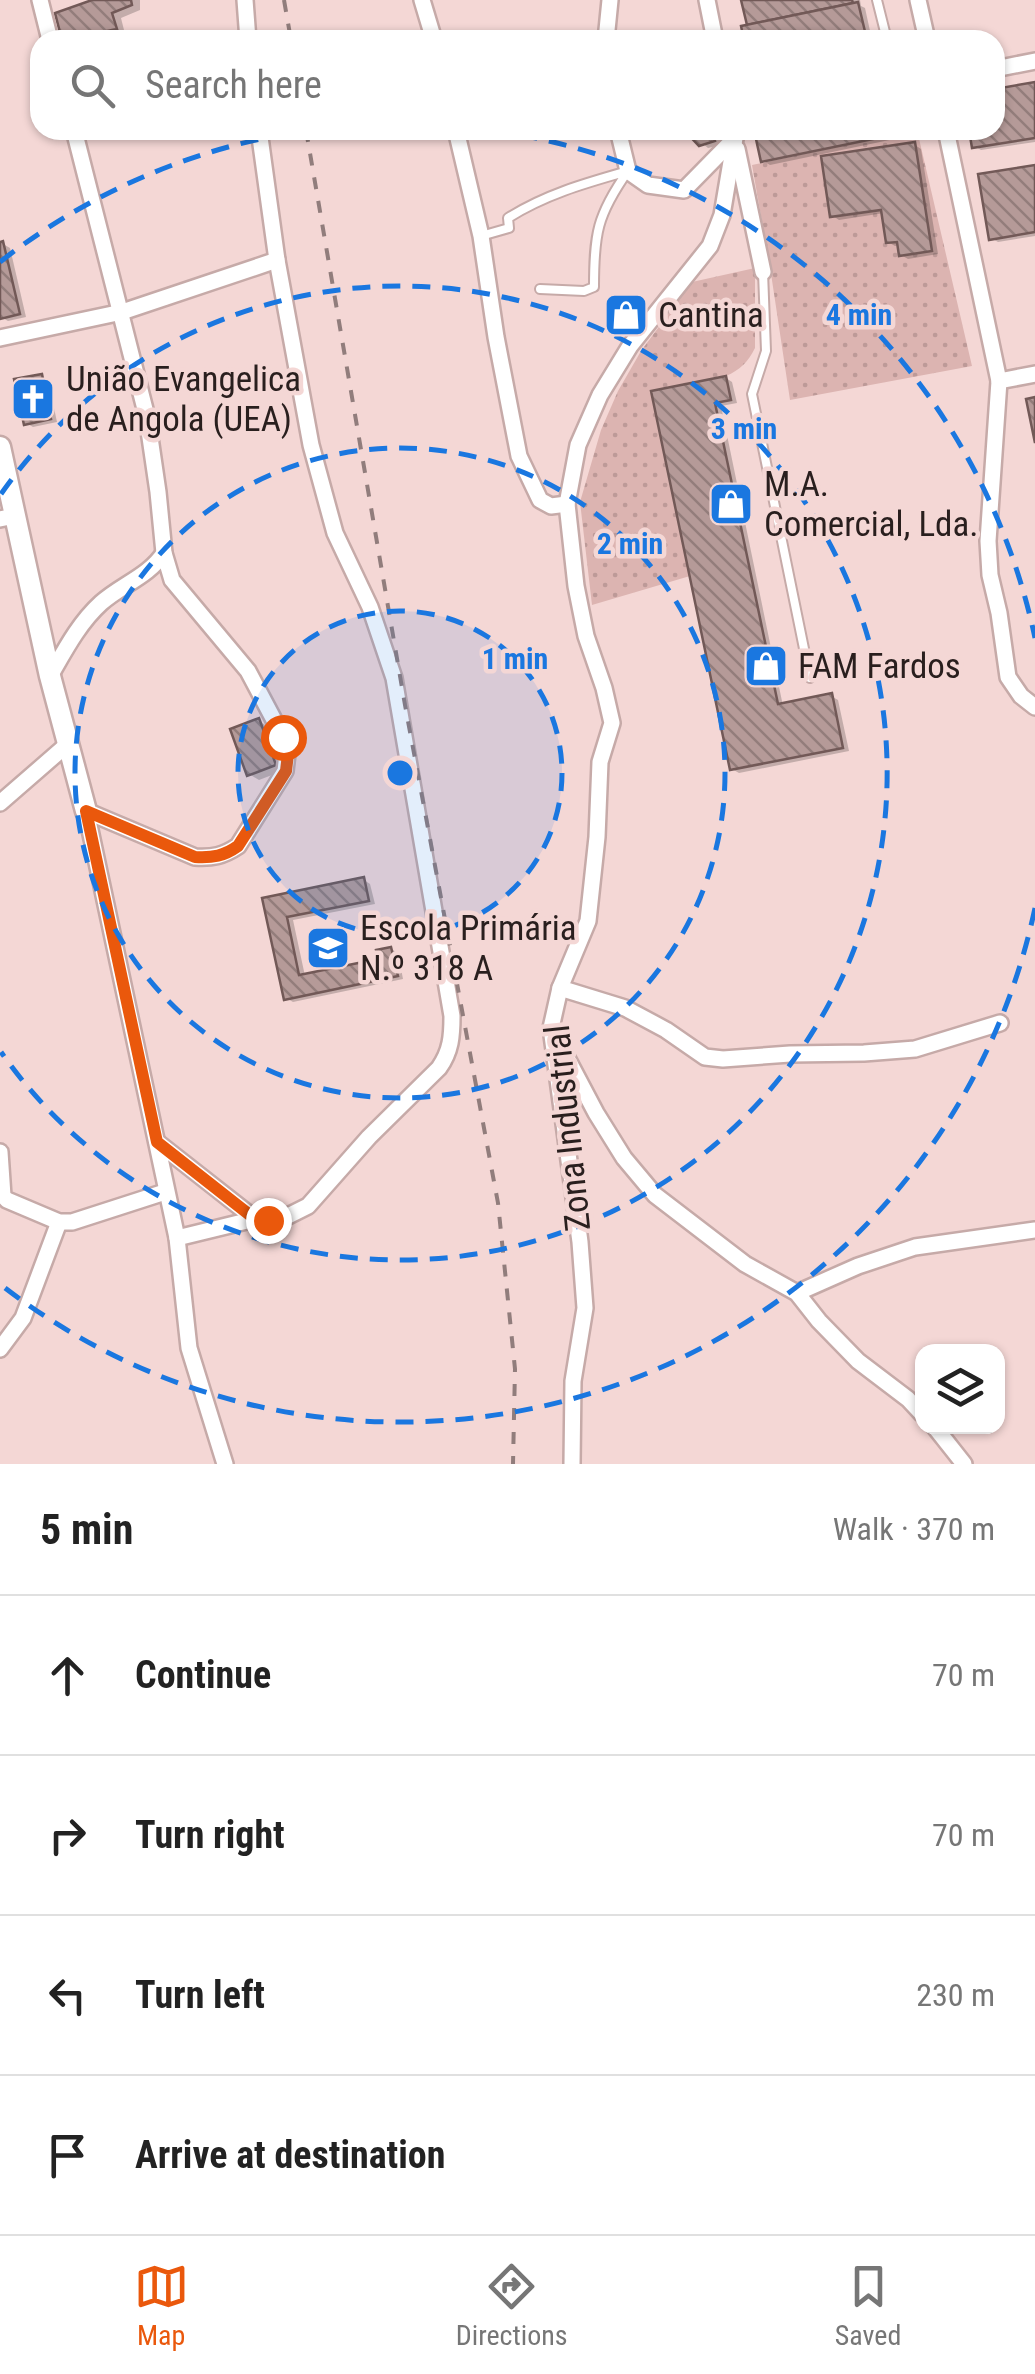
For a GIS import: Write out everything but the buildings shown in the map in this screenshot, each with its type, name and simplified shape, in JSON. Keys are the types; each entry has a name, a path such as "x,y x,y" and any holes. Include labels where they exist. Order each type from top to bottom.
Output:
{"street":[{"path":"40,0 48,30"},
{"path":"245,0 247,30"},
{"path":"422,0 431,30"},
{"path":"607,30 610,0"},
{"path":"706,0 713,30"},
{"path":"918,0 925,30"},
{"path":"1005,67 1035,61"},
{"path":"77,140 147,417 164,553 178,589 248,671 288,754 286,771 238,846 214,858 195,857 86,811"},
{"path":"176,1238 255,1219 288,1216 308,1206 369,1136 440,1068 452,1038 452,1016 394,678 370,607 335,533 311,445 277,260 260,140"},
{"path":"458,140 481,236 520,456 540,500 550,506 567,504"},
{"path":"620,140 628,171 648,185 684,190 729,140"},
{"name":"Zona Industrial","path":"576,1462 573,1381 585,1308 551,1028 560,988 588,921 600,762 612,723 586,636 567,504 578,445 600,396 630,346 710,246 722,215 733,140"},
{"path":"735,140 762,272"},
{"path":"948,140 999,382 988,541 990,574 1008,678 1020,696 1035,708"},
{"path":"0,338 122,312 277,260"},
{"path":"999,382 1035,374"},
{"path":"0,447 7,518 86,811 157,1142 176,1238 189,1348 225,1464"},
{"path":"50,676 94,610 150,569 164,553"},
{"path":"0,803 69,743"},
{"path":"560,988 625,1008 705,1056 722,1059 864,1054 916,1048 1000,1023"},
{"path":"551,1028 624,1158 655,1195 745,1264 797,1293 819,1322 858,1360 915,1406"},
{"path":"157,1142 255,1219"},
{"path":"0,1152 2,1196 60,1222 72,1222 166,1192"},
{"path":"2,1340 22,1318 60,1222"},
{"path":"797,1293 858,1266 915,1247 1035,1230"},
{"path":"940,1434 964,1464"}],"lane":[{"path":"878,0 885,30"},
{"path":"481,236 509,228 508,218 533,202 628,171"},
{"path":"540,288 594,288 594,245 606,202 628,171"},
{"path":"762,272 766,351 752,394 810,678"}],"shaded area":[{"path":"870,140 919,140 972,366 790,400 752,165"},
{"path":"755,268 755,348 746,361 726,376 652,391 690,576 592,605 580,502 601,430 618,391 641,351 692,282"}],"railway":[{"path":"284,0 289,30"},
{"path":"308,140 405,705 498,1203 515,1369 513,1464"}],"place":[{"name":"Cantina","path":"626,315"},
{"name":"União Evangelica de Angola (UEA)","path":"33,399"},
{"name":"M.A. Comercial, Lda.","path":"731,504"},
{"name":"FAM Fardos","path":"766,666"},
{"name":"Escola Primária N.º 318 A","path":"328,948"}],"route":[{"path":"268,1220 255,1219 157,1142 86,811 195,857 227,854 238,846 286,771 288,754 283,737"}]}
